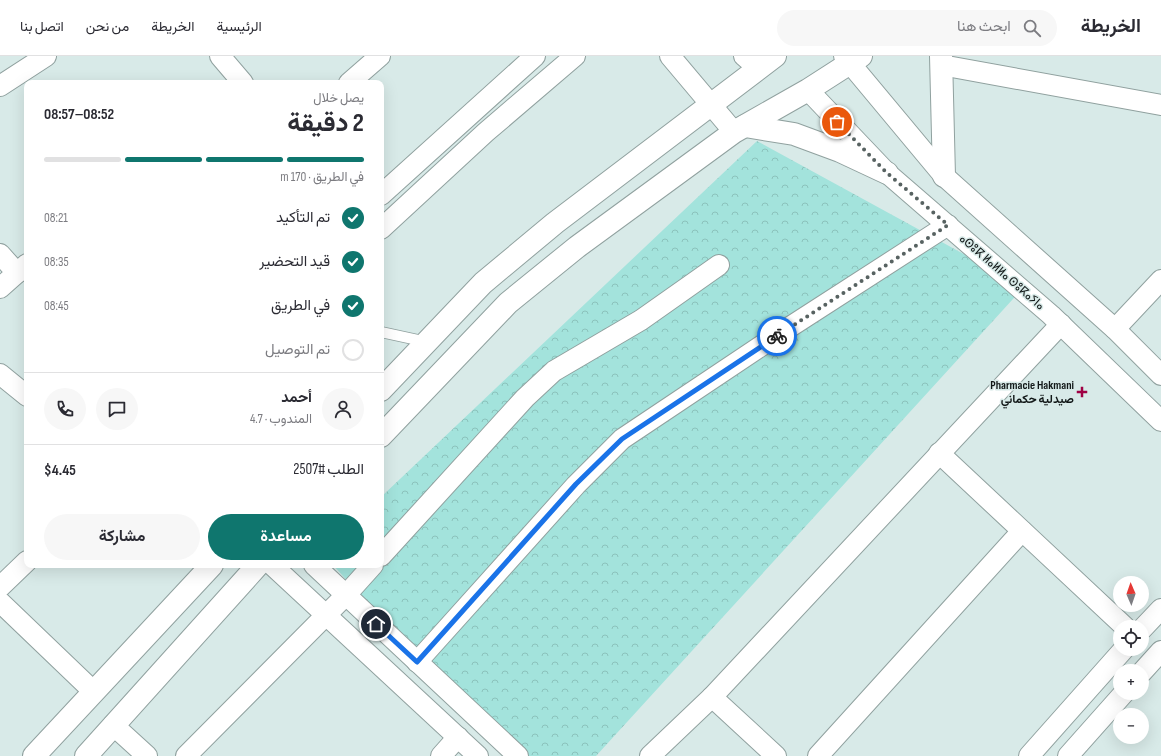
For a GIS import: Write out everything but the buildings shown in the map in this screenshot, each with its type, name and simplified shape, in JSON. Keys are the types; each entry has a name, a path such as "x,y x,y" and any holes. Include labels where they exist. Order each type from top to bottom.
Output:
{"main road":[{"path":"384,433 508,303 577,247 739,129 808,90 852,58"},
{"path":"384,387 483,283 531,243 711,104 759,60"},
{"path":"941,61 944,176"},
{"path":"739,129 794,134 840,151 887,173"},
{"path":"34,756 206,568"},
{"path":"86,756 255,568"}],"street":[{"path":"0,86 46,56"},
{"path":"220,56 235,80"},
{"path":"384,192 535,56"},
{"path":"384,226 486,132 575,56"},
{"path":"670,56 711,104 739,129"},
{"path":"352,80 373,58"},
{"path":"852,58 944,176 1115,329 1161,374"},
{"path":"941,61 1161,105"},
{"name":"ⴰⵙⵓⴽ ⵍⴰⵍⵍⴰ ⵙⵓⴽⴰⵢⵏⴰ","path":"808,90 887,173 1061,324 1161,421"},
{"path":"469,116 486,132"},
{"path":"417,662 576,484 622,439 772,339 948,225"},
{"path":"0,254 22,268 0,288"},
{"path":"384,553 525,398 554,371 641,320 719,265"},
{"path":"1115,329 1161,280"},
{"path":"650,756 712,697 1061,324"},
{"path":"0,374 24,394"},
{"path":"939,453 1117,620"},
{"path":"818,756 1022,531"},
{"path":"0,587 24,564"},
{"path":"275,568 478,756"},
{"path":"317,568 518,756"},
{"path":"186,756 346,595 370,568"},
{"path":"0,602 94,692"},
{"path":"1149,622 1161,609"},
{"path":"1149,664 1161,651"},
{"path":"1029,756 1118,656"},
{"path":"712,697 776,756"},
{"path":"1068,756 1118,700"},
{"path":"113,726 147,756"},
{"path":"440,756 458,737"}],"lane":[{"path":"384,333 427,342"}],"green space":[{"path":"757,141 1024,287 596,756 504,756 336,568 384,568 384,494"}],"way so far":[{"path":"777,336 948,225 887,173 837,122"}],"place":[{"name":"Pharmacie Hakmani صيدلية حكماني","path":"1082,392"}],"route":[{"path":"376,624 417,662 576,484 622,439 777,336"}]}
